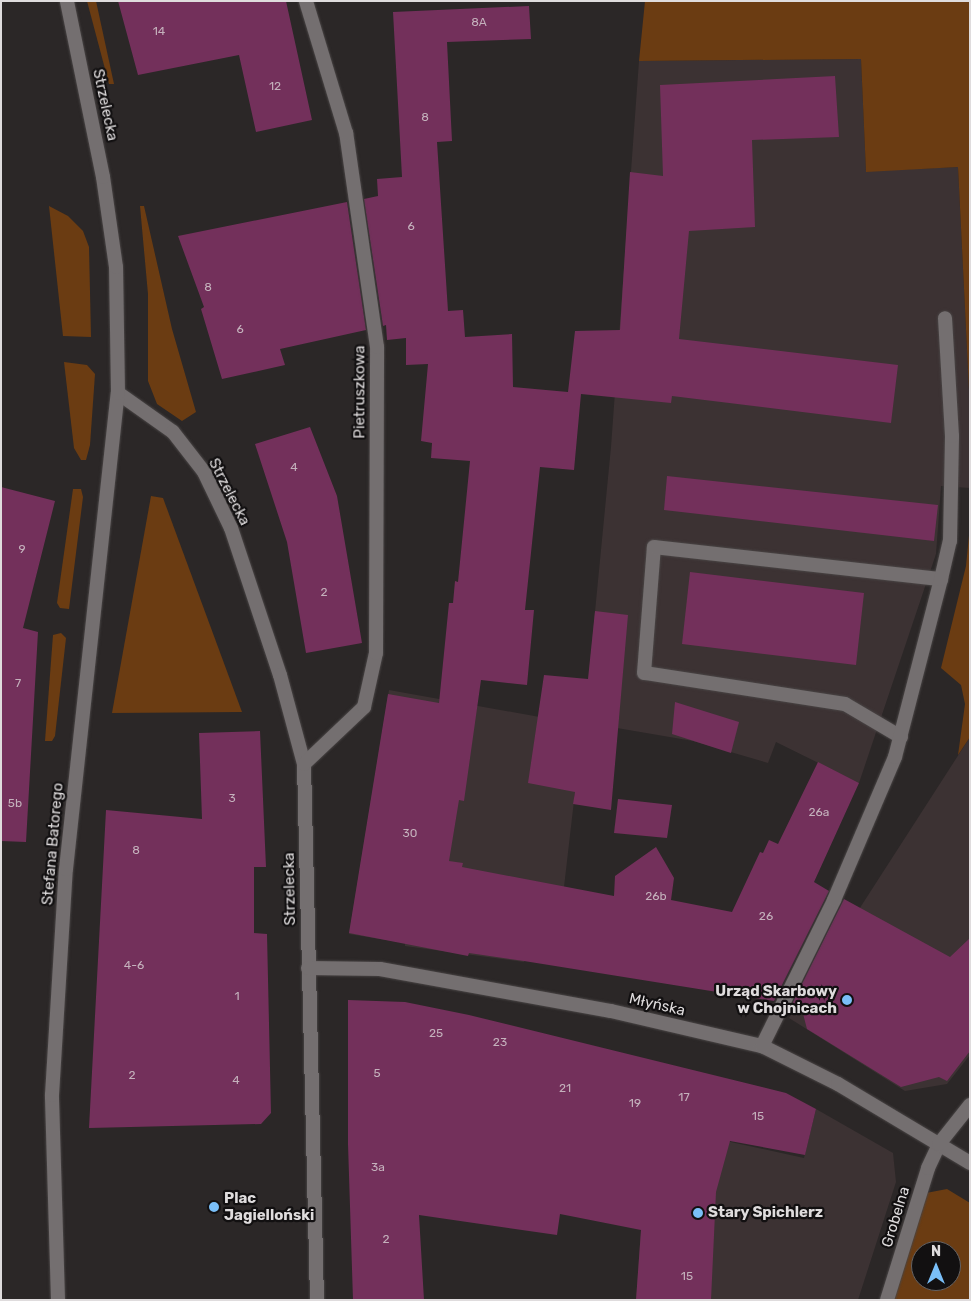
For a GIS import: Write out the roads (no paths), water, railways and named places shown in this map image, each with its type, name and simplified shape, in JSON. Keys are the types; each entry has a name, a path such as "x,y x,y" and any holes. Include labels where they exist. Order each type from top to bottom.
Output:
{"street":[{"name":"Strzelecka","path":"67,1 103,177 116,267 118,392 173,432 204,472 231,528 280,675 304,764 308,968"},
{"name":"Pietruszkowa","path":"304,764 364,707 376,654 377,347 346,133 306,1"},
{"path":"762,1046 834,900 895,756 941,579 950,541 951,484 945,318"},
{"name":"Stefana Batorego","path":"58,1300 52,1095 67,859 118,392"},
{"path":"901,736 845,704 644,673 654,547 941,579"},
{"path":"308,968 317,1300"},
{"name":"Młyńska","path":"308,968 380,969 611,1011 762,1046 838,1084 970,1163"},
{"name":"Grobelna","path":"887,1300 928,1168 939,1144 970,1105"}],"place":[{"name":"Urząd Skarbowy w Chojnicach","path":"847,1000"},
{"name":"Plac Jagielloński","path":"214,1207"},
{"name":"Stary Spichlerz","path":"698,1213"}]}
